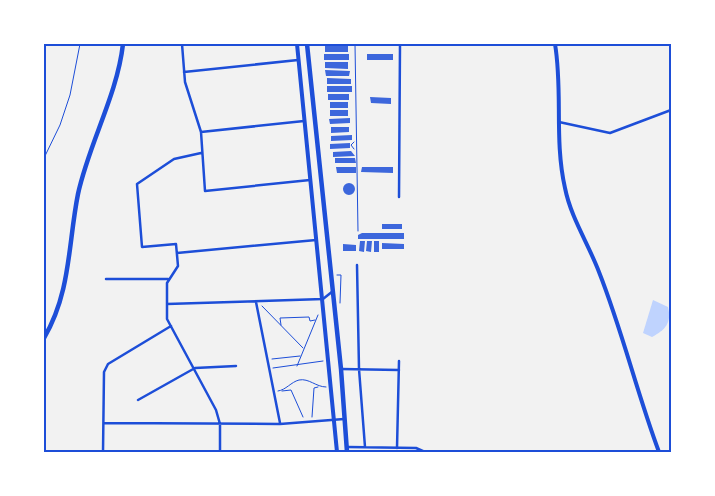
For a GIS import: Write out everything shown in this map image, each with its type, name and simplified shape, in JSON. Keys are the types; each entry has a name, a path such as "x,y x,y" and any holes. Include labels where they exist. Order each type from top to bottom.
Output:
{"main road":[{"path":"44,338 63,295 69,268 78,193 113,88 123,44"},
{"path":"307,44 341,369 347,449"}],"street":[{"path":"182,44 184,72 201,132 204,191 310,180"},
{"path":"297,44 329,359 329,386 337,452"},
{"path":"399,197 400,44"},
{"path":"555,44 558,65 559,150 565,188 581,234 599,271 659,452"},
{"path":"184,72 298,60"},
{"path":"559,122 610,133 671,110"},
{"path":"201,132 304,121"},
{"path":"201,153 174,159 137,184 142,247 176,244 177,270 168,279 167,319 216,410 220,424 220,452"},
{"path":"177,253 316,240"},
{"path":"357,265 360,369 365,447"},
{"path":"106,279 168,279"},
{"path":"167,304 323,299 333,291"},
{"path":"257,302 280,424"},
{"path":"103,452 104,372 108,364 171,326"},
{"path":"398,448 399,361"},
{"path":"138,400 195,368 236,366"},
{"path":"341,369 399,370"},
{"path":"104,423 280,424 345,419"},
{"path":"347,449 365,447 416,448 425,452"}],"lane":[{"path":"44,158 60,125 70,95 80,44"}],"path":[{"path":"355,44 355,142 358,146 356,149 358,231"},
{"path":"355,142 351,147 356,149"},
{"path":"257,302 304,348"},
{"path":"297,366 323,305"},
{"path":"282,326 280,318 309,317 310,321 316,320"},
{"path":"267,359 301,356"},
{"path":"269,369 297,366 329,359"},
{"path":"282,391 300,380 310,381 320,387"},
{"path":"312,422 314,388 329,386"},
{"path":"273,392 291,390 306,423"}],"water":[{"path":"653,300 668,307 669,317 664,329 652,337 643,333"}],"building":[{"path":"325,46 348,46 348,52 325,52"},
{"path":"324,54 349,54 349,60 324,60"},
{"path":"367,54 393,54 393,60 367,60"},
{"path":"325,62 348,62 348,69 325,68"},
{"path":"325,70 350,71 349,76 326,76"},
{"path":"327,78 351,79 351,84 327,84"},
{"path":"327,86 352,86 352,92 327,92"},
{"path":"328,94 349,94 349,100 328,100"},
{"path":"370,97 391,98 391,104 371,103"},
{"path":"330,102 348,102 348,108 330,108"},
{"path":"330,110 348,110 348,116 330,116"},
{"path":"350,118 350,123 330,124 329,119"},
{"path":"331,127 349,127 349,132 331,133"},
{"path":"352,135 352,140 331,141 331,136"},
{"path":"350,143 350,148 330,149 330,144"},
{"path":"351,151 355,156 333,157 333,152"},
{"path":"335,158 355,158 356,163 335,163"},
{"path":"336,167 356,167 356,173 337,173"},
{"path":"362,167 393,167 393,173 361,172"},
{"path":"351,183 354,184 354,194 347,195 344,194 343,187 344,184"},
{"path":"382,224 402,224 402,229 382,229"},
{"path":"362,233 404,233 404,239 358,239 358,235"},
{"path":"360,241 365,241 364,252 359,251"},
{"path":"367,241 372,241 371,252 366,251"},
{"path":"374,241 379,241 379,252 374,252"},
{"path":"382,243 404,244 404,249 382,249"},
{"path":"343,244 356,245 356,251 343,251"}]}
